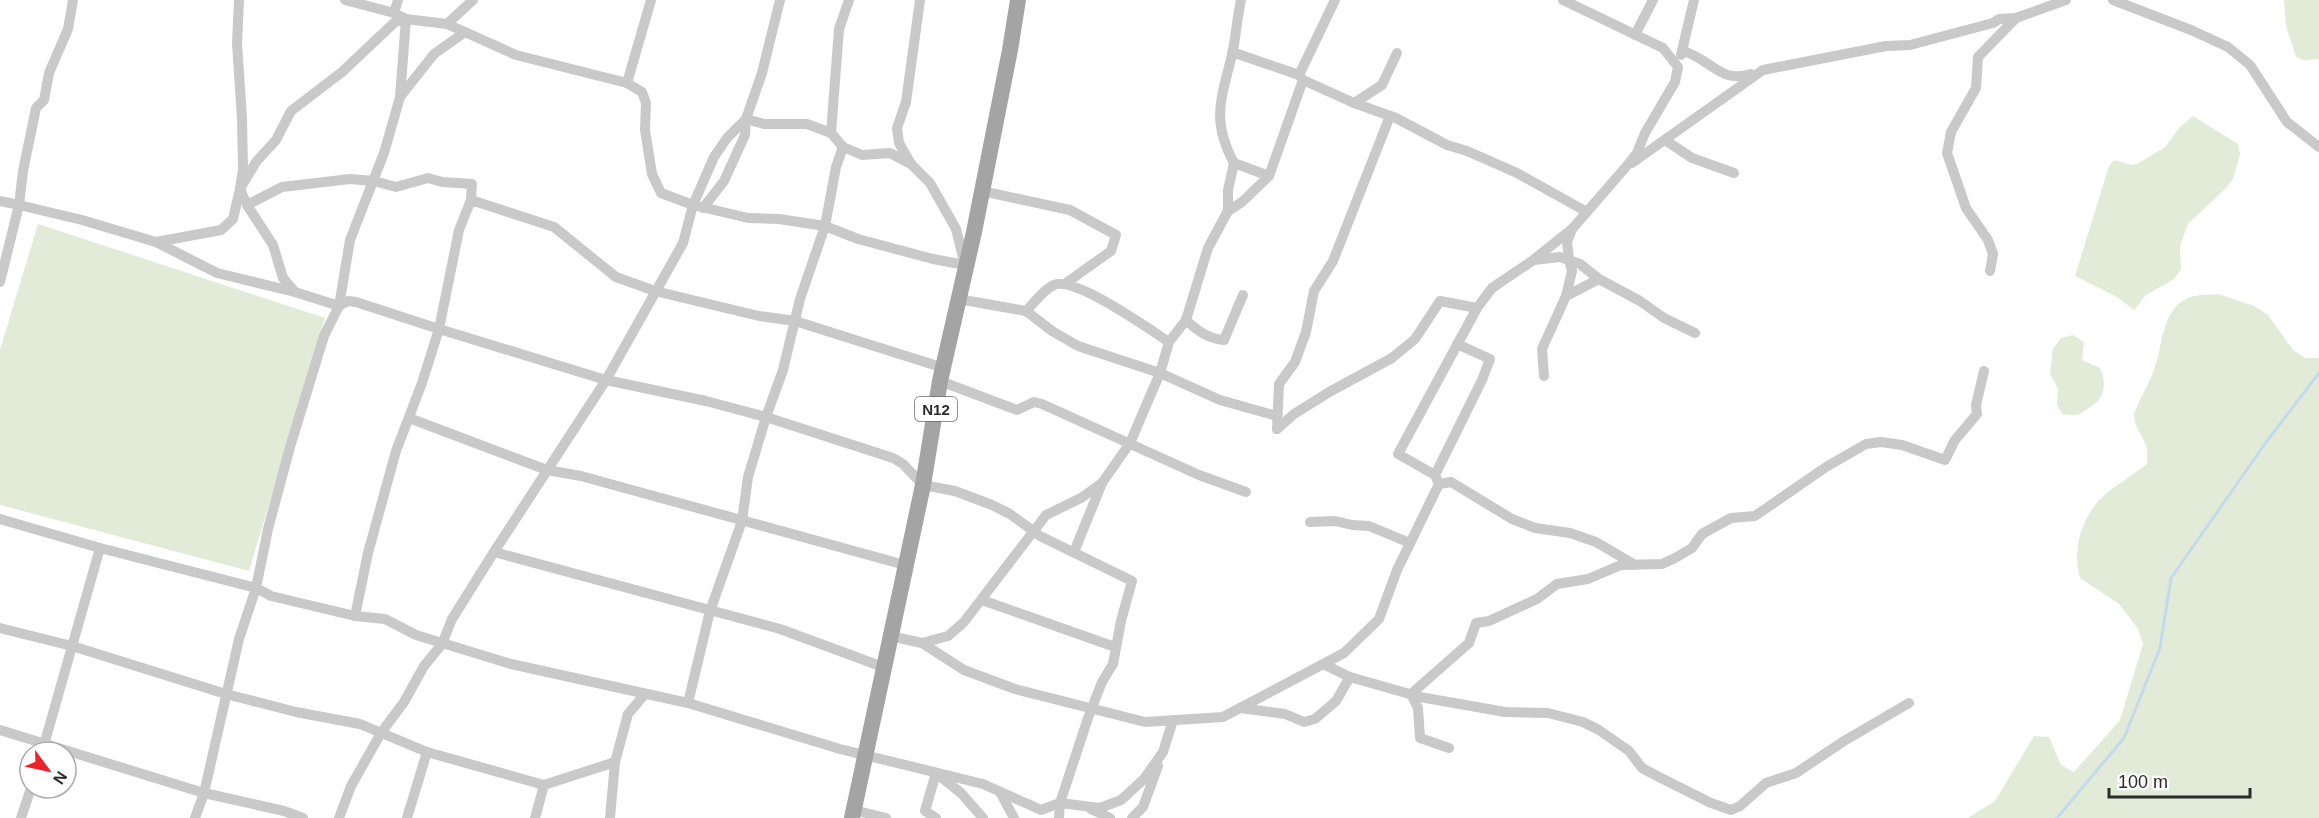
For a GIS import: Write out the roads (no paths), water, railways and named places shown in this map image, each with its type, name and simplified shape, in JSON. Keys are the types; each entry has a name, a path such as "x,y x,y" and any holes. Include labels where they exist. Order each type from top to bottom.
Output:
{"main road":[{"name":"N12","path":"853,814 923,485 942,375 982,191 1018,0"}],"street":[{"path":"0,282 19,205 23,171 36,108 44,100 49,73 68,29 73,0"},
{"path":"156,242 221,230 233,219 243,169 237,44 240,0"},
{"path":"345,0 394,13 406,19 447,24 516,56 627,83 642,92 646,103 645,130 652,174 661,193 698,207 748,218 779,219 825,226 858,239 933,260 965,265 956,229 930,183 911,164 899,143 897,128 906,102 920,0"},
{"path":"394,13 398,0"},
{"path":"447,24 473,0"},
{"path":"627,83 651,0"},
{"path":"698,207 724,181 745,135 746,119 762,73 780,0"},
{"path":"831,133 839,28 849,0"},
{"path":"1074,552 1102,483 1130,443 1160,373 1170,342 1186,320 1208,248 1228,211 1228,190 1234,163 1224,144 1219,122 1220,99 1232,52 1241,0"},
{"path":"1228,211 1242,202 1269,176 1301,78 1335,0"},
{"path":"1563,0 1578,3 1609,24 1663,48 1678,67"},
{"path":"1635,35 1653,0"},
{"path":"1635,565 1596,542 1570,533 1535,528 1512,519 1451,482 1437,480 1398,454 1477,308 1492,288 1532,261 1572,229 1636,153 1675,82 1694,0"},
{"path":"1683,51 1696,54 1727,76 1739,77 1763,70 1886,46 1910,45 1993,23 1999,19 2016,18 2066,0"},
{"path":"2113,0 2228,47 2250,65 2287,122 2319,147"},
{"path":"1990,271 1993,254 1988,240 1966,208 1947,153 1951,132 1976,88 1978,57 2016,18"},
{"path":"240,189 256,162 276,140 291,111 342,72 395,22 406,19"},
{"path":"195,818 204,793 239,639 256,588 268,529 291,447 324,336 339,306 350,240 374,181 400,97 406,19"},
{"path":"400,97 434,54 465,32"},
{"path":"1232,52 1301,78 1517,173 1587,212"},
{"path":"1354,103 1382,85 1397,54"},
{"path":"1625,168 1763,70"},
{"path":"1390,116 1333,261 1314,291 1306,332 1295,362 1279,384 1277,429 1294,414 1331,391 1392,358 1415,339 1440,301 1477,308"},
{"path":"746,119 764,124 807,124 831,133 843,147 862,155 890,153 911,164"},
{"path":"339,818 351,786 381,733 404,702 424,666 442,644 452,619 606,380 682,243 698,207 714,157 727,138 746,119"},
{"path":"1665,140 1692,158 1734,173"},
{"path":"688,703 710,611 742,521 748,477 783,370 800,299 825,226 836,166 843,147"},
{"path":"1234,163 1269,176"},
{"path":"247,205 282,187 350,179 374,181 396,187 428,178 442,182 472,184 471,200 459,230 439,329 396,450 368,554 355,616"},
{"path":"240,189 247,205 273,245 283,278 295,292"},
{"path":"982,191 1070,210 1116,235 1111,251 1066,284"},
{"path":"471,200 554,227 616,277 655,291 759,316 795,321 942,375 1017,410 1034,402 1042,404 1199,475 1246,492"},
{"path":"0,201 82,220 156,242 217,273 295,292 339,306 348,302 356,302 606,380 706,401 766,417 893,458 903,464 923,485 955,491 992,505 1010,514 1032,532 1132,582 1115,647 1113,664 1102,682 1060,803 1059,818"},
{"path":"1544,376 1542,349 1566,296 1572,270 1567,242 1572,229"},
{"path":"1532,261 1560,257 1581,264 1599,279 1640,301 1664,318 1695,333"},
{"path":"1566,296 1599,279"},
{"path":"1026,311 1053,285 1066,284 1108,304 1170,342"},
{"path":"1186,320 1196,329 1224,340 1243,295"},
{"path":"958,298 1026,311 1052,331 1078,346 1160,373 1220,400 1277,416"},
{"path":"890,636 922,643 964,670 1015,688 1145,722 1223,717 1344,653 1379,619 1397,570 1490,359 1457,344"},
{"path":"1411,694 1469,643 1476,623 1489,621 1537,599 1557,584 1588,579 1621,565 1662,564 1684,554 1692,548 1702,534 1731,518 1755,516 1817,473 1866,444 1881,442 1902,445 1945,460 1955,440 1977,414 1976,405 1984,371"},
{"path":"409,418 547,470 581,476 905,565"},
{"path":"922,643 948,636 964,622 1046,515 1081,498 1102,483"},
{"path":"0,519 100,548 256,588 271,596 355,616 385,619 416,635 511,664 688,703 840,749 982,784 1041,810 1060,803 1100,808 1121,800 1144,779 1163,752"},
{"path":"1310,522 1335,521 1369,526 1410,543"},
{"path":"46,740 100,548"},
{"path":"494,552 780,629 884,667"},
{"path":"982,600 1115,647"},
{"path":"0,628 72,646 226,694 296,712 360,724 427,752 544,784 615,762"},
{"path":"1323,664 1350,677 1411,694 1505,712 1548,713 1583,722 1629,751 1642,768 1731,810 1740,806 1766,783 1796,773 1844,741 1909,703"},
{"path":"1240,708 1285,714 1304,722 1315,719 1336,701 1350,677"},
{"path":"610,818 615,762 628,714 645,694"},
{"path":"1411,694 1418,708 1420,738 1449,748"},
{"path":"1132,818 1143,807 1173,720"},
{"path":"0,730 26,740"},
{"path":"407,818 427,752"},
{"path":"78,757 204,793 303,818"},
{"path":"936,773 922,815 936,818"},
{"path":"936,773 961,793 982,818"},
{"path":"535,818 544,784"},
{"path":"1000,792 1014,818"},
{"path":"21,818 27,800"},
{"path":"1086,806 1110,818"},
{"path":"853,814 886,818"}],"waterway":[{"path":"2057,818 2124,738 2160,648 2171,578 2267,441 2319,373"}]}
